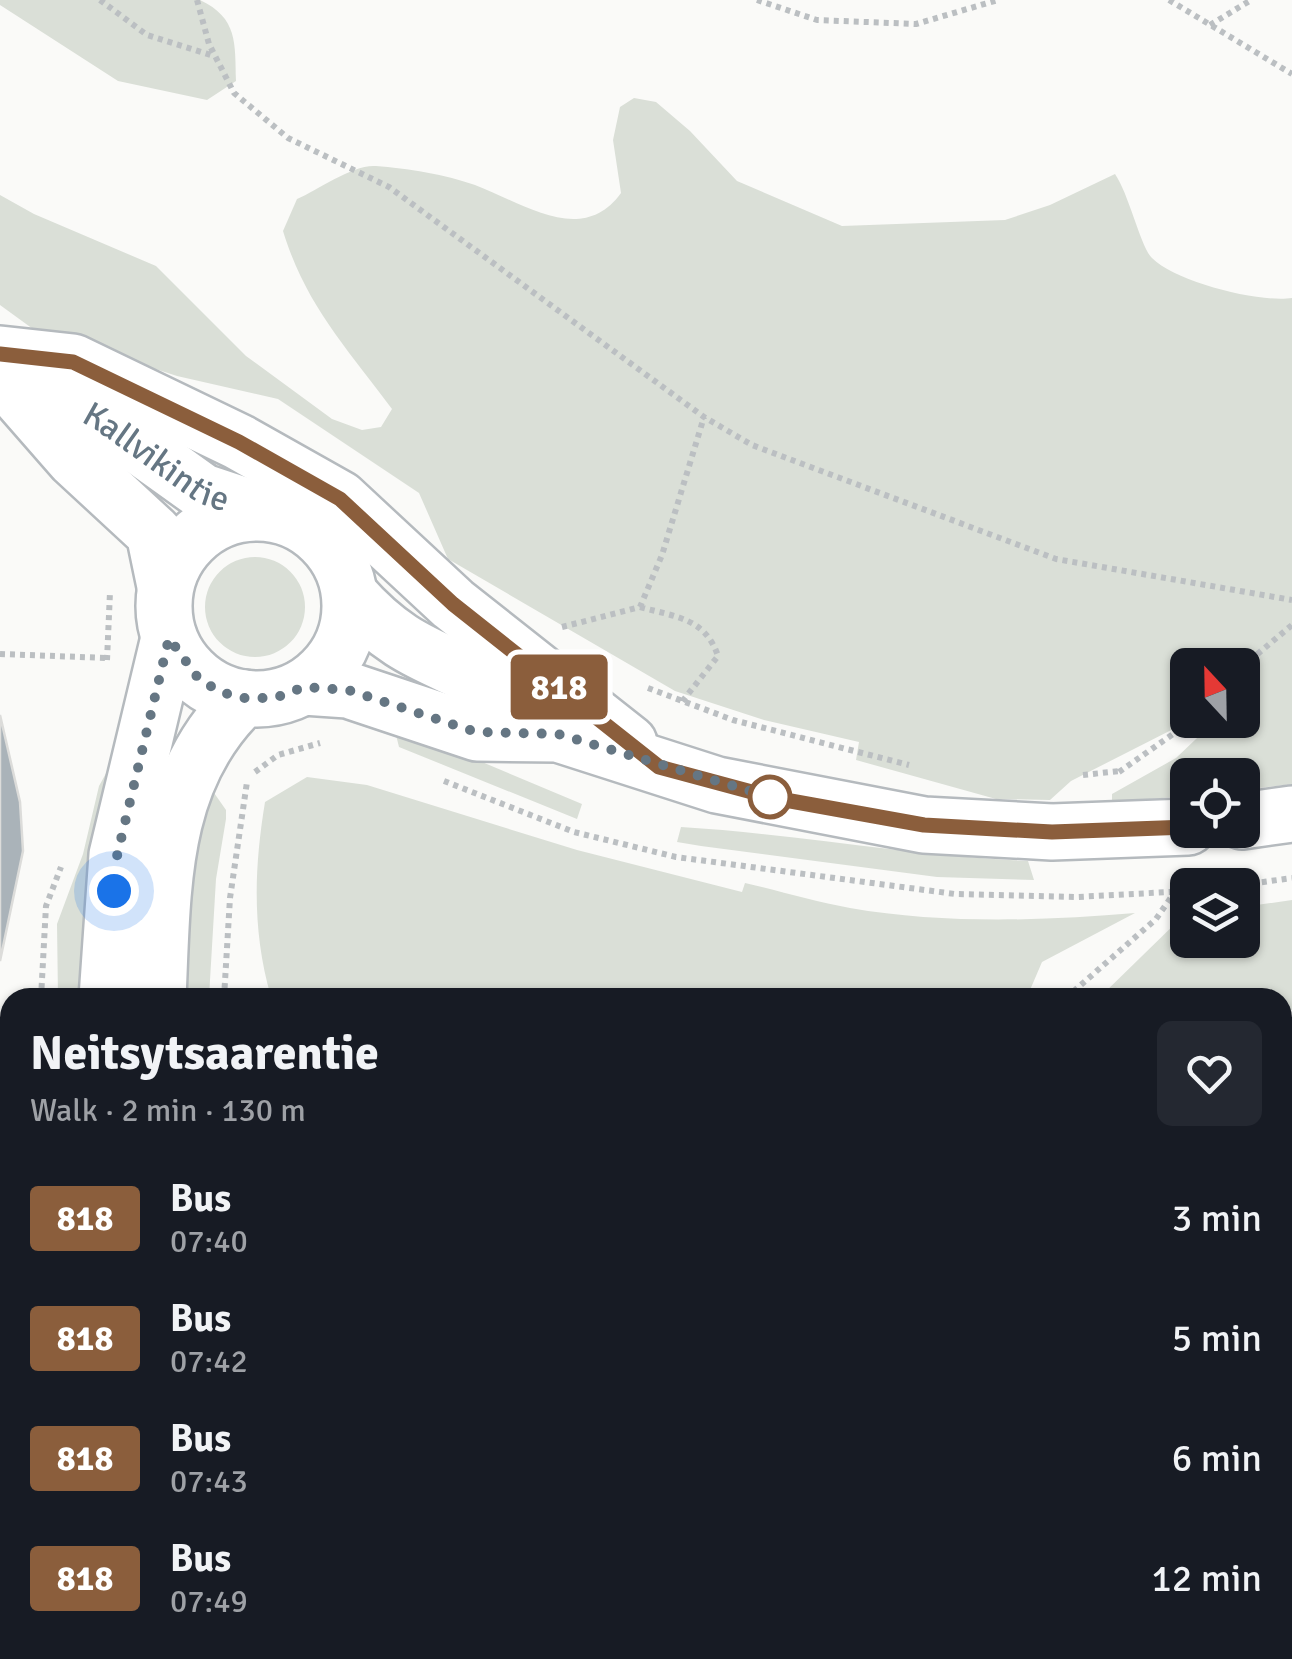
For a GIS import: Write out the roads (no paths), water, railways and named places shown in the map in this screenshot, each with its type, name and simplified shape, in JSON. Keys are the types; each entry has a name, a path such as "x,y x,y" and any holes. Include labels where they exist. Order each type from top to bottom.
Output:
{"main road":[{"path":"0,354 73,362 239,442 340,499 453,604 659,767"},
{"name":"Kallvikintie","path":"0,363 100,419 203,492 264,512"},
{"name":"Kallvikintie","path":"0,374 74,460 154,533 167,612 117,856 108,988"},
{"path":"304,687 340,648 349,622 350,596 341,565 322,539 296,520 264,512 225,519 191,539 175,560 167,612 198,678 220,692 244,698 275,698 304,687 348,690 476,732 558,734 774,798 924,825 1052,832 1170,828"},
{"path":"350,596 379,628 415,652 503,692 558,734"},
{"path":"158,988 164,868 178,805 216,724 244,698"},
{"path":"1260,818 1292,814"}]}
